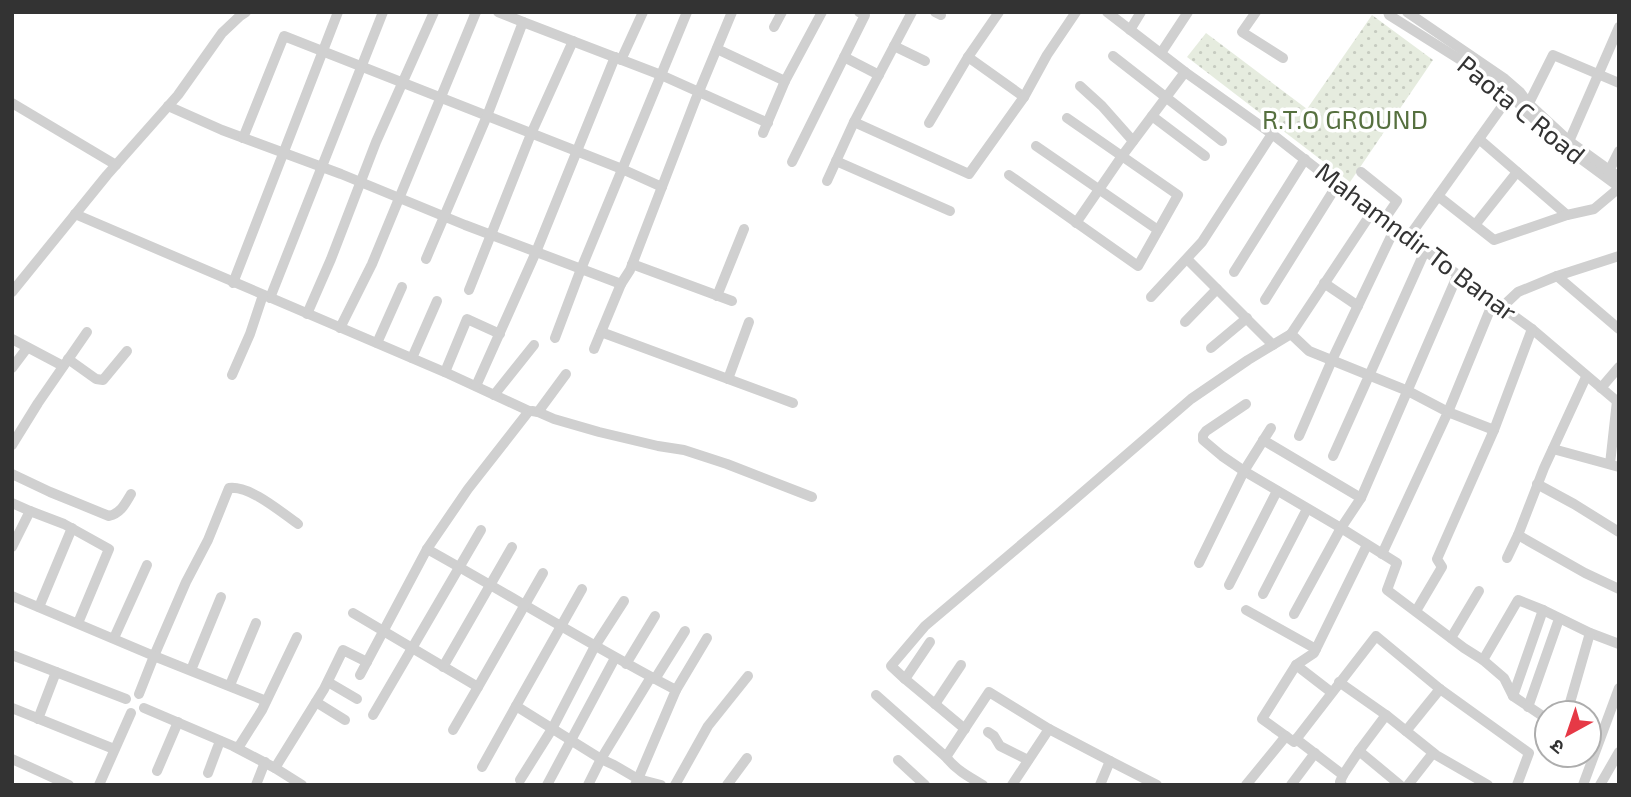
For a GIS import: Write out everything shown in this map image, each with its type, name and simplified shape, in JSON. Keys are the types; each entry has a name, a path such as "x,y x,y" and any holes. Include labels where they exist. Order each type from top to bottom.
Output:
{"street":[{"path":"12,292 116,164 178,95 222,33 246,12"},
{"path":"233,283 338,12"},
{"path":"232,375 337,131 383,12"},
{"path":"307,314 360,181 434,12"},
{"path":"340,328 401,198 440,97 477,12"},
{"path":"476,386 536,252 576,152 618,58 643,12"},
{"path":"555,338 687,12"},
{"path":"594,349 632,264 732,12"},
{"path":"774,27 782,12"},
{"path":"501,13 661,75 765,128 785,82 822,12"},
{"path":"827,181 854,122 912,12"},
{"path":"929,123 968,57 999,12"},
{"path":"854,122 969,174 1024,97 1047,55 1076,12"},
{"name":"Mahamndir To Banar","path":"1107,12 1532,329 1618,402"},
{"path":"1130,30 1141,12"},
{"path":"1161,53 1188,12"},
{"path":"1256,12 1242,32 1283,58"},
{"name":"Paota C Road","path":"1388,12 1511,94 1567,145 1612,175 1619,187"},
{"path":"1407,12 1505,79 1520,92 1527,107"},
{"path":"792,162 863,13"},
{"path":"426,259 487,116 523,22"},
{"path":"1567,145 1619,27"},
{"path":"243,138 284,36 662,187"},
{"path":"469,290 531,134 573,41"},
{"path":"894,46 925,61"},
{"path":"717,49 785,82"},
{"path":"1527,107 1553,55 1619,83"},
{"path":"1114,56 1222,141"},
{"path":"844,57 879,75"},
{"path":"968,57 1024,97"},
{"path":"1076,223 1185,72"},
{"path":"1080,86 1133,141"},
{"path":"1408,238 1511,94"},
{"path":"12,103 116,164"},
{"path":"168,106 243,138 621,284"},
{"path":"1152,116 1205,156"},
{"path":"1009,175 1138,266 1178,195 1068,118"},
{"path":"1151,297 1202,242 1272,134"},
{"path":"1479,139 1567,215"},
{"path":"1036,146 1158,230"},
{"path":"1612,175 1619,150"},
{"path":"1234,272 1305,159"},
{"path":"836,161 950,211"},
{"path":"1361,172 1397,201 1384,220"},
{"path":"1475,225 1517,172"},
{"path":"1265,300 1337,185"},
{"path":"1438,196 1494,240 1567,215 1594,209 1619,187"},
{"path":"965,729 891,666 925,625 1191,399 1291,334 1372,212"},
{"path":"75,214 533,411 599,432 684,450 812,497"},
{"path":"1299,436 1395,228"},
{"path":"718,296 744,229"},
{"path":"1333,456 1425,251"},
{"path":"1381,554 1498,304 1518,292 1557,276 1619,256"},
{"path":"1187,259 1273,345"},
{"path":"632,264 732,301"},
{"path":"1294,614 1341,528 1361,498 1458,274"},
{"path":"1557,276 1617,324"},
{"path":"1324,283 1357,306"},
{"path":"377,343 402,286"},
{"path":"1185,322 1217,289"},
{"path":"412,358 437,301"},
{"path":"1210,348 1247,318"},
{"path":"445,372 467,319 500,334"},
{"path":"728,379 749,322"},
{"path":"1416,611 1442,567 1437,559 1494,430 1532,329"},
{"path":"12,445 87,332"},
{"path":"601,332 793,403"},
{"path":"1291,334 1309,351 1494,430"},
{"path":"12,340 103,380 127,352"},
{"path":"494,395 534,345"},
{"path":"12,368 27,348"},
{"path":"1601,388 1619,366"},
{"path":"359,675 426,549 468,489 566,374"},
{"path":"1507,558 1537,484 1586,377"},
{"path":"1553,449 1614,466 1618,402"},
{"path":"1246,404 1206,431 1203,440 1244,471 1397,563 1387,590 1483,660 1504,678 1513,696 1533,710"},
{"path":"1199,563 1244,471 1270,428"},
{"path":"1263,440 1361,498"},
{"path":"12,474 109,516 117,513 131,494"},
{"path":"1537,484 1574,503 1619,532"},
{"path":"139,694 229,488 258,497 298,524"},
{"path":"1229,585 1277,491"},
{"path":"12,503 72,528 109,549 78,623"},
{"path":"1263,594 1307,509"},
{"path":"12,547 30,511"},
{"path":"39,607 72,528"},
{"path":"373,715 481,530"},
{"path":"1518,535 1619,589"},
{"path":"1367,545 1314,653 1296,665 1262,719 1315,753 1341,782 1386,715"},
{"path":"443,667 512,547"},
{"path":"426,549 676,690"},
{"path":"114,638 147,565"},
{"path":"453,730 543,573"},
{"path":"482,767 582,589"},
{"path":"1451,638 1479,591"},
{"path":"12,596 266,701"},
{"path":"191,670 221,597"},
{"path":"1483,660 1518,600 1590,634 1619,644"},
{"path":"520,780 552,729 595,646 624,601"},
{"path":"1246,610 1316,649"},
{"path":"1513,696 1543,610"},
{"path":"353,613 478,687"},
{"path":"547,785 621,661 655,616"},
{"path":"1528,707 1559,619"},
{"path":"230,685 256,623"},
{"path":"588,785 601,759 685,631"},
{"path":"1571,699 1590,634"},
{"path":"1246,785 1291,738 1376,636 1440,689 1530,753 1517,785"},
{"path":"238,748 266,701 297,637"},
{"path":"637,782 676,690 707,638"},
{"path":"905,678 930,642"},
{"path":"256,785 316,702 343,650 367,662"},
{"path":"12,654 126,699"},
{"path":"935,704 961,665"},
{"path":"1296,665 1331,692"},
{"path":"38,719 56,672"},
{"path":"675,785 708,726 748,676"},
{"path":"328,682 357,699"},
{"path":"1339,682 1433,753 1488,785"},
{"path":"1603,722 1619,688"},
{"path":"1406,731 1440,689"},
{"path":"946,757 989,692 1049,729 1157,785"},
{"path":"139,694 145,702 144,708 140,712 131,713 126,709 126,699 130,695 139,694"},
{"path":"876,695 952,765 983,785"},
{"path":"316,702 345,720"},
{"path":"516,706 614,765 637,782 661,785"},
{"path":"12,708 114,749"},
{"path":"144,708 238,748 302,785"},
{"path":"99,785 131,713"},
{"path":"156,771 178,722"},
{"path":"1012,785 1049,729"},
{"path":"988,733 1000,746 1028,761"},
{"path":"208,773 220,741"},
{"path":"1360,751 1400,785"},
{"path":"1600,785 1619,752"},
{"path":"1292,785 1315,753"},
{"path":"1408,785 1433,753"},
{"path":"727,785 747,758"},
{"path":"12,759 69,785"},
{"path":"898,760 925,785"},
{"path":"1100,785 1110,761"}],"green space":[{"name":"R.T.O GROUND","path":"1372,15 1433,60 1350,182 1187,57 1206,33 1307,109"}]}
